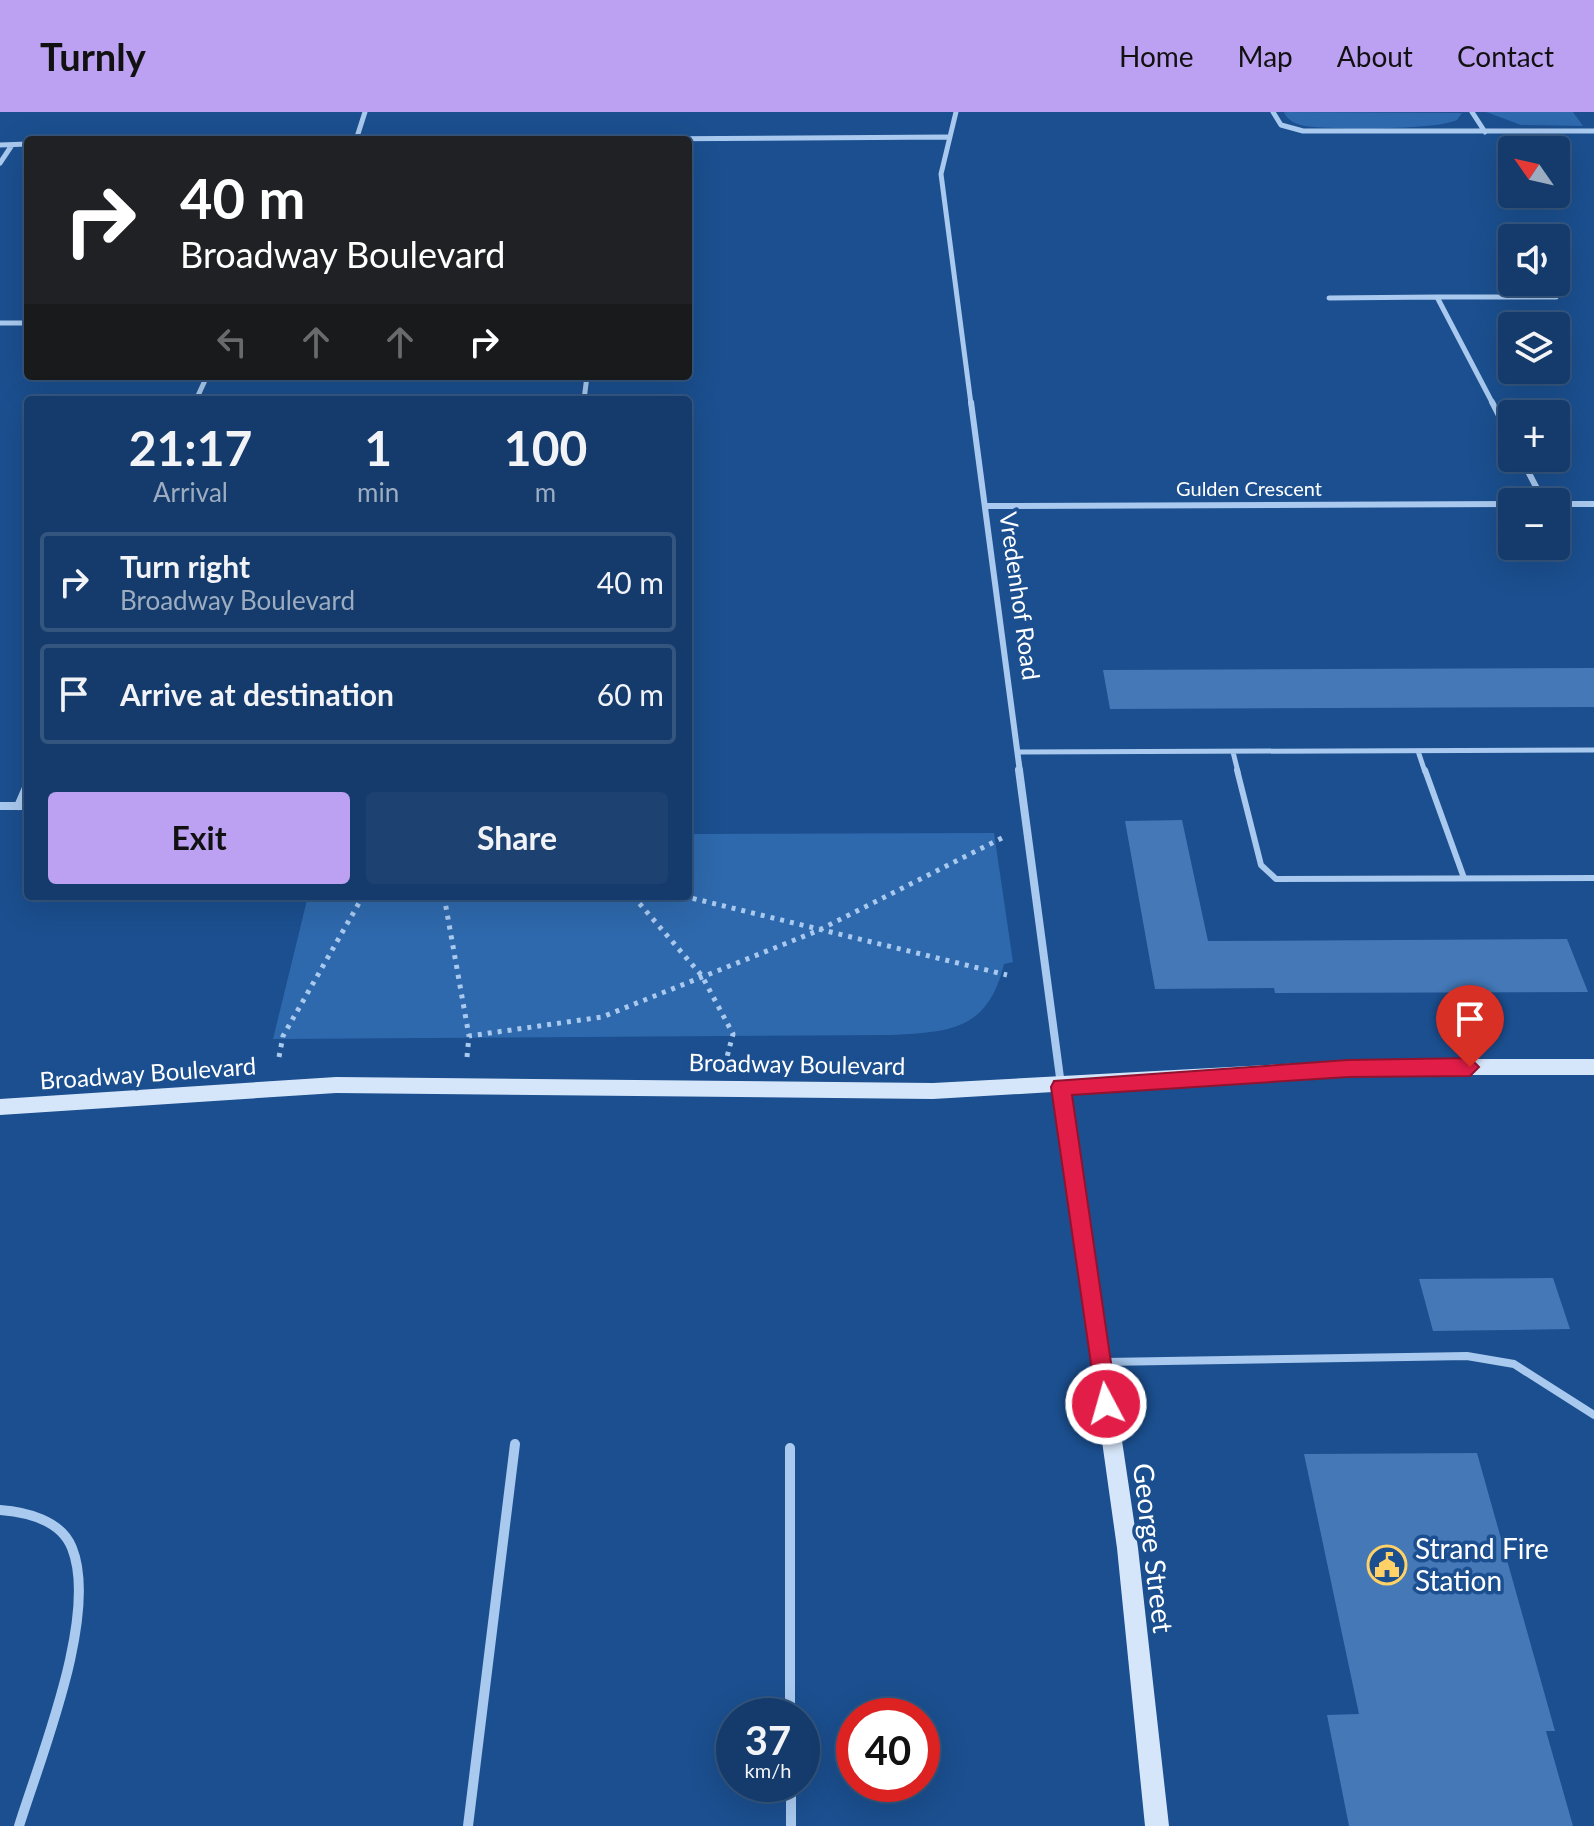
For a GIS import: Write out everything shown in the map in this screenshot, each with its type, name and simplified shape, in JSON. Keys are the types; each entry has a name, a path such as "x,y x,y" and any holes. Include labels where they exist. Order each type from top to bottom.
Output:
{"main road":[{"name":"Broadway Boulevard","path":"0,1107 336,1085 918,1091 1061,1087 1376,1067 1594,1067"},
{"name":"George Street","path":"1061,1087 1102,1362 1150,1736 1157,1826"}],"street":[{"path":"357,136 365,112"},
{"name":"Vredenhof Road","path":"956,112 947,137 941,174 1020,752 1061,1087"},
{"path":"1273,112 1281,125 1303,131 1594,131"},
{"path":"1472,112 1485,132"},
{"path":"692,139 947,137"},
{"path":"0,145 24,144"},
{"path":"0,163 12,145"},
{"path":"1437,297 1498,414"},
{"path":"1329,298 1556,297"},
{"path":"0,323 24,323"},
{"name":"Gulden Crescent","path":"986,506 1498,504"},
{"path":"1570,504 1594,504"},
{"path":"18,806 24,792"},
{"path":"0,806 24,806"},
{"path":"468,1826 515,1444"},
{"path":"790,1448 790,1698"},
{"path":"0,1510 24,1511 59,1529 72,1548 79,1582 76,1631 19,1826"},
{"path":"791,1802 791,1826"}],"lane":[{"path":"1020,752 1594,750"},
{"path":"1418,751 1464,878"},
{"path":"1233,752 1261,865 1276,879 1594,878"},
{"path":"1102,1362 1467,1356 1514,1364 1594,1415"}],"path":[{"path":"469,1036 602,1017 817,931 985,843 1029,829"},
{"path":"692,898 1007,975"},
{"path":"274,1089 283,1036 361,900"},
{"path":"445,900 469,1036 463,1086"},
{"path":"636,900 702,976 733,1034 719,1089"}],"shaded area":[{"path":"1486,112 1573,112 1583,126 1521,125"},
{"path":"1284,113 1462,113 1457,120 1428,126 1358,128 1305,126 1293,122"},
{"path":"994,833 1013,962 1004,964 988,1003 977,1015 949,1029 932,1032 891,1035 273,1039 307,900 692,900 692,834"}],"building":[{"path":"1594,668 1594,707 1110,709 1103,670"},
{"path":"1182,820 1208,941 1567,939 1588,992 1275,993 1274,988 1155,989 1125,821"},
{"path":"1553,1278 1570,1329 1433,1331 1419,1279"},
{"path":"1477,1453 1555,1731 1546,1731 1573,1826 1349,1826 1327,1715 1359,1714 1304,1454"}],"place":[{"name":"Strand Fire Station","path":"1387,1565"}],"route":[{"path":"1106,1404 1061,1087 1175,1077 1376,1067 1470,1067"}]}
